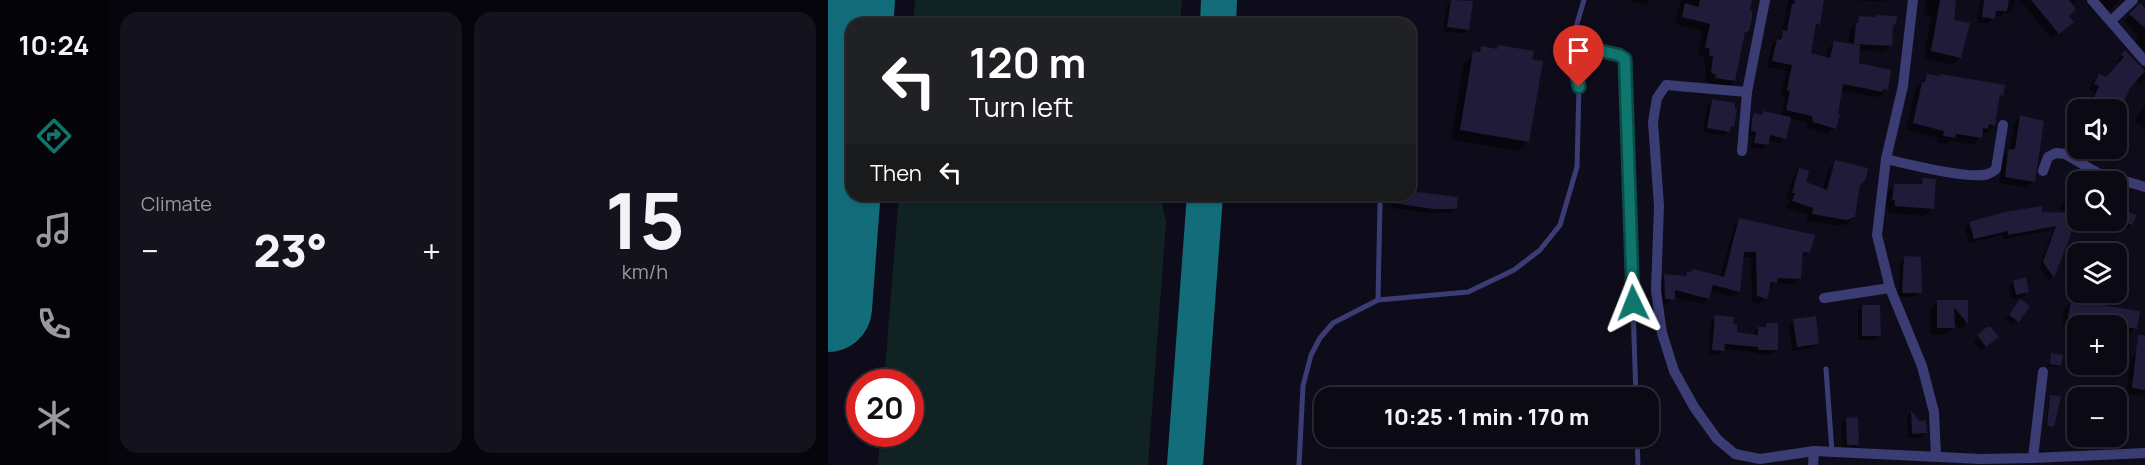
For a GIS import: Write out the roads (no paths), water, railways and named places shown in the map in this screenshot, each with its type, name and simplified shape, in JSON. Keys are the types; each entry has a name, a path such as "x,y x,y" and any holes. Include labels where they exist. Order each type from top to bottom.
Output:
{"street":[{"path":"1742,151 1748,92 1765,0"},
{"path":"1913,0 1903,86 1886,159 1877,235 1890,288 1922,366 1934,412 1936,456"},
{"path":"2092,0 2145,61"},
{"path":"2111,21 2133,0"},
{"path":"1748,92 1666,85 1657,98 1653,122 1659,206 1656,291 1662,333 1674,371 1694,407 1717,439 1735,454 1760,459 1814,451 1981,459 2145,453"},
{"path":"1886,159 1941,171 1988,174 1996,169 2003,125"},
{"path":"2043,171 2048,157 2056,153 2065,154 2098,173 2145,187"},
{"path":"1824,298 1890,288"},
{"path":"2033,458 2043,372"},
{"path":"1813,465 1814,451"}],"lane":[{"path":"1299,465 1303,386 1320,338 1333,323 1378,300 1468,292 1514,270 1540,250 1560,225 1577,167 1579,87 1571,44 1584,0"},
{"path":"1571,44 1619,55 1625,59 1636,387"},
{"path":"1378,300 1380,204"},
{"path":"1826,369 1832,452"},
{"path":"1637,447 1638,465"}]}
